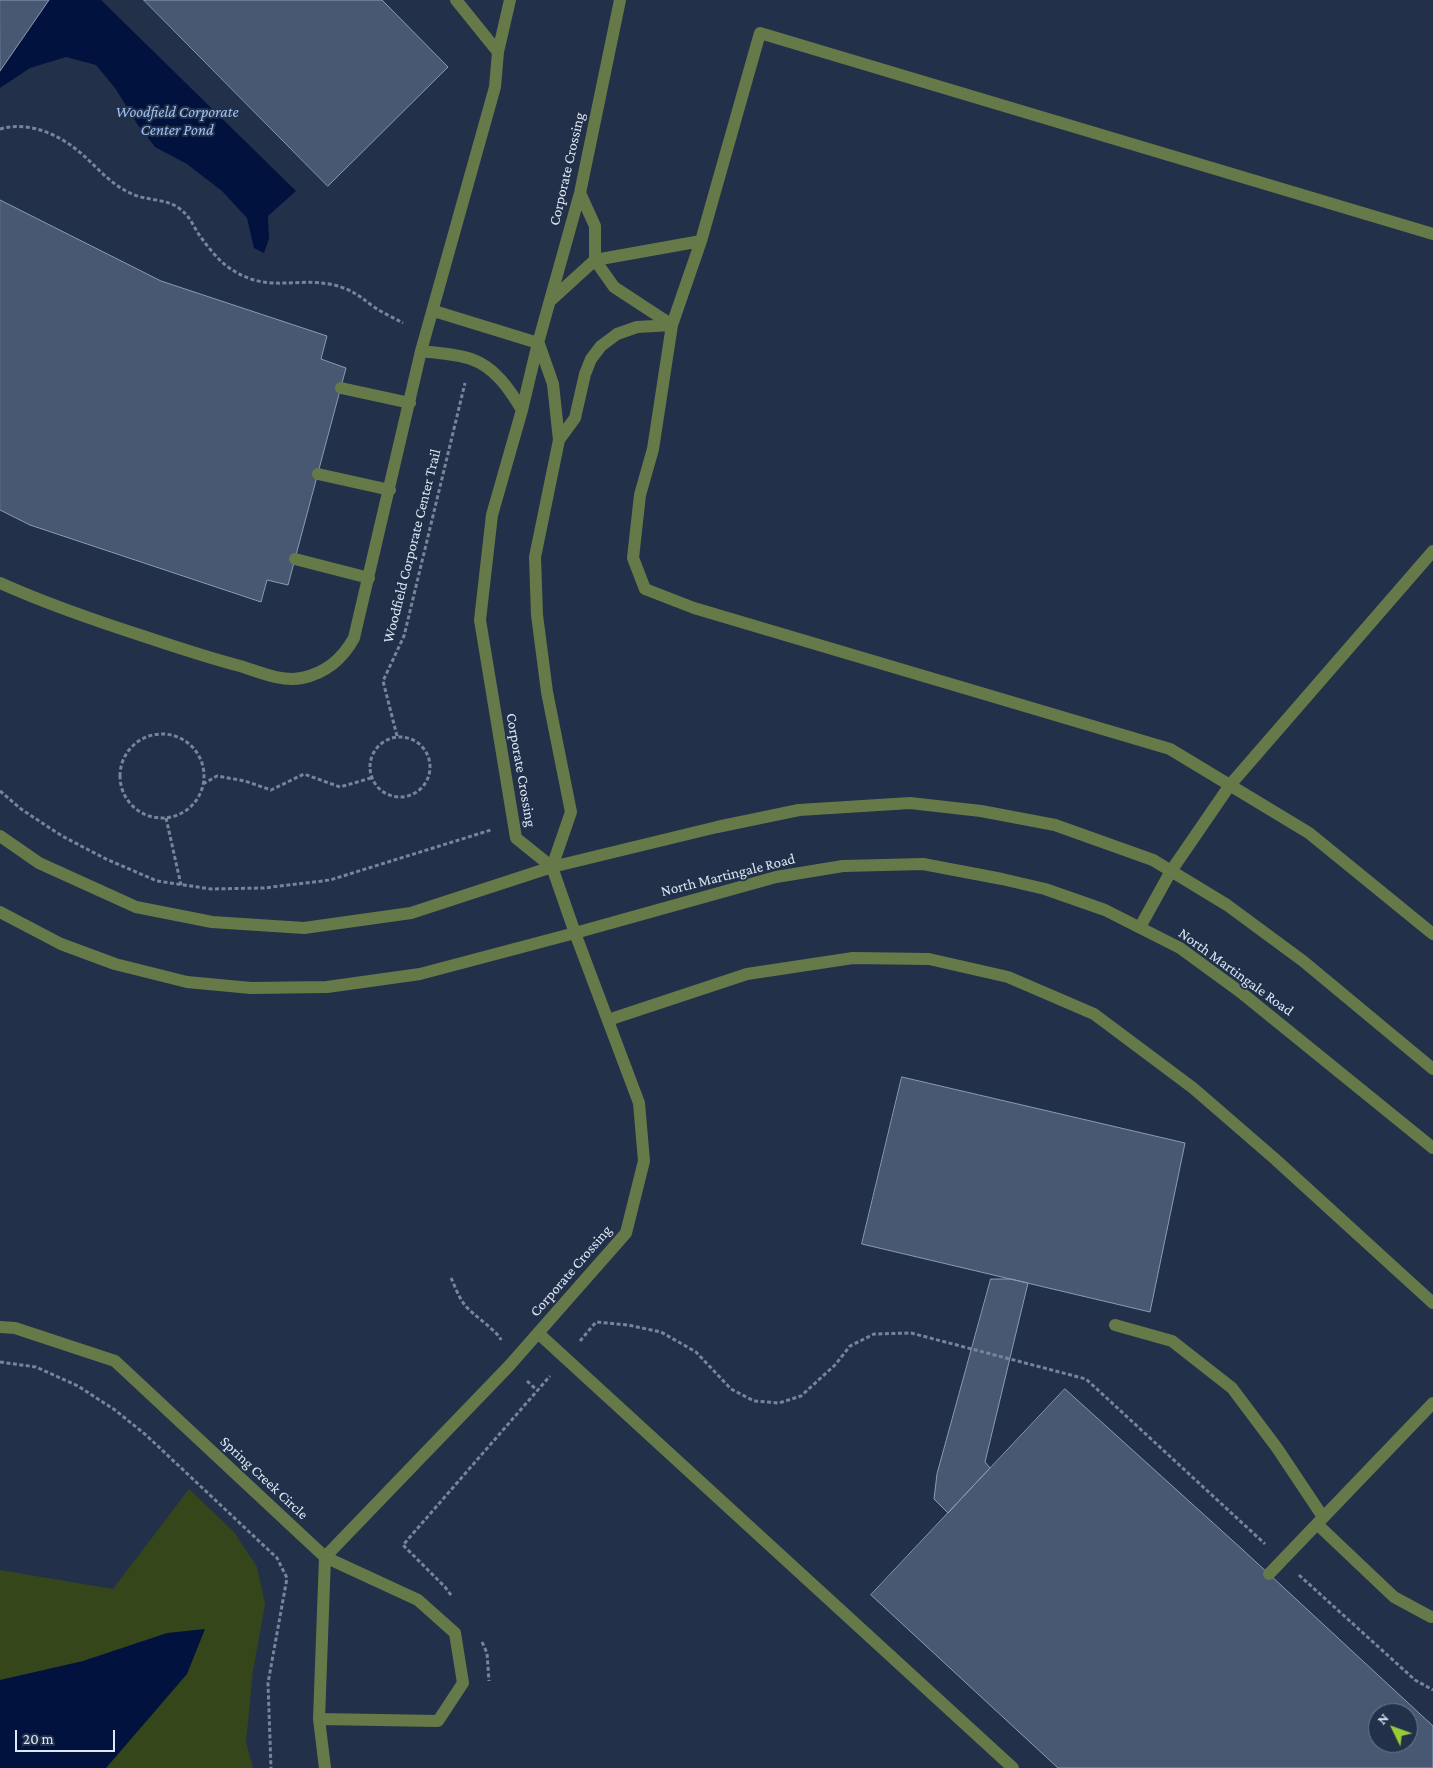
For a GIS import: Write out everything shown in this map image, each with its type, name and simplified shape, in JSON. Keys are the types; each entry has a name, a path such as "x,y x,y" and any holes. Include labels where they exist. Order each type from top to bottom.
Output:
{"street":[{"path":"456,0 498,52"},
{"path":"0,583 35,599 91,620 211,658 280,677 301,679 318,674 336,663 348,650 354,638 369,578 421,351 434,311 495,87 498,52 510,0"},
{"name":"Corporate Crossing","path":"325,1558 509,1366 626,1233 644,1161 638,1103 574,933 552,867 516,838 480,620 492,515 580,193 620,0"},
{"path":"1433,234 760,33 701,241 672,325 653,449 640,495 633,558 645,589 694,608 1170,749 1309,833 1433,934"},
{"path":"580,193 595,226 595,260 614,287 672,325"},
{"path":"550,301 595,260 701,241"},
{"path":"434,311 538,343 553,384 559,440 535,557 537,615 547,692 571,812 552,867"},
{"path":"559,440 575,418 585,374 591,359 601,346 618,334 637,327 672,325"},
{"path":"421,351 471,359 499,377 522,410"},
{"path":"341,388 410,403"},
{"path":"318,474 390,490"},
{"path":"1140,927 1171,871 1230,785 1433,551"},
{"path":"295,559 369,578"},
{"path":"0,836 39,864 136,907 212,922 304,928 411,913 552,867 718,827 799,810 910,803 982,811 1055,825 1153,860 1227,904 1302,961 1433,1069"},
{"name":"North Martingale Road","path":"0,912 61,944 115,964 188,982 251,988 327,987 420,974 776,877 842,866 923,864 1046,889 1105,910 1180,948 1243,994 1433,1148"},
{"path":"608,1020 747,974 853,958 929,959 1008,977 1094,1014 1193,1088 1275,1159 1433,1303"},
{"path":"1115,1325 1172,1341 1232,1388 1277,1448 1320,1521 1394,1597 1431,1617"},
{"name":"Spring Creek Circle","path":"0,1327 15,1328 114,1361 325,1558 418,1600 455,1633 463,1683 438,1721 319,1719"},
{"path":"538,1334 1013,1768"},
{"path":"1269,1574 1433,1403"},
{"path":"325,1558 319,1719 325,1768"}],"path":[{"path":"0,129 23,126 40,130 62,139 78,150 103,176 130,194 179,207 191,220 199,235 216,256 240,274 270,284 332,284 352,290 375,307 403,323 428,330"},
{"name":"Woodfield Corporate Center Trail","path":"397,736 383,681 404,636 471,359"},
{"path":"157,734 171,735 185,740 195,750 203,763 203,785 202,791 194,804 186,811 177,816 166,818 152,817 138,811 128,801 122,788 120,774 124,760 132,748 143,739 157,734"},
{"path":"397,736 407,737 416,741 424,748 429,757 430,768 428,778 415,793 405,797 385,794 371,778 370,760 374,751 380,744 397,736"},
{"path":"203,785 217,776 246,781 271,790 304,774 340,787 371,778"},
{"path":"0,791 21,809 71,841 106,859 157,881 211,889 264,888 330,880 485,832 514,825"},
{"path":"166,818 181,885"},
{"path":"452,1278 463,1303 481,1322 500,1336 509,1366 538,1390"},
{"path":"457,1602 445,1587 403,1545 596,1322 628,1325 661,1332 696,1352 731,1389 754,1400 779,1403 801,1396 835,1365 850,1346 874,1334 912,1334 1086,1379 1415,1680 1433,1690"},
{"path":"0,1362 36,1367 78,1386 115,1410 146,1435 278,1558 287,1578 268,1683 271,1768"},
{"path":"478,1635 487,1653 489,1681"}],"green space":[{"path":"189,1489 234,1532 257,1567 265,1604 253,1671 246,1742 253,1768 0,1768 0,1570 113,1589"}],"water":[{"name":"Woodfield Corporate Center Pond","path":"0,0 101,0 296,191 268,216 269,239 264,253 254,248 247,218 222,191 187,164 155,147 138,125 115,88 96,65 66,57 30,68 0,88"},
{"path":"205,1629 187,1674 106,1768 0,1768 0,1680 83,1661 167,1633"}],"building":[{"path":"0,0 49,0 0,71"},
{"path":"144,0 382,0 448,67 328,186"},
{"path":"0,200 161,281 327,336 321,359 346,368 288,585 267,580 261,602 30,525 0,510"},
{"path":"902,1077 1185,1143 1150,1312 862,1244"},
{"path":"991,1279 1011,1279 1028,1283 985,1462 990,1468 948,1513 934,1499 937,1474"},
{"path":"1065,1389 1408,1703 1368,1703 1368,1753 1418,1753 1418,1712 1433,1726 1433,1768 1058,1768 871,1595"}]}
